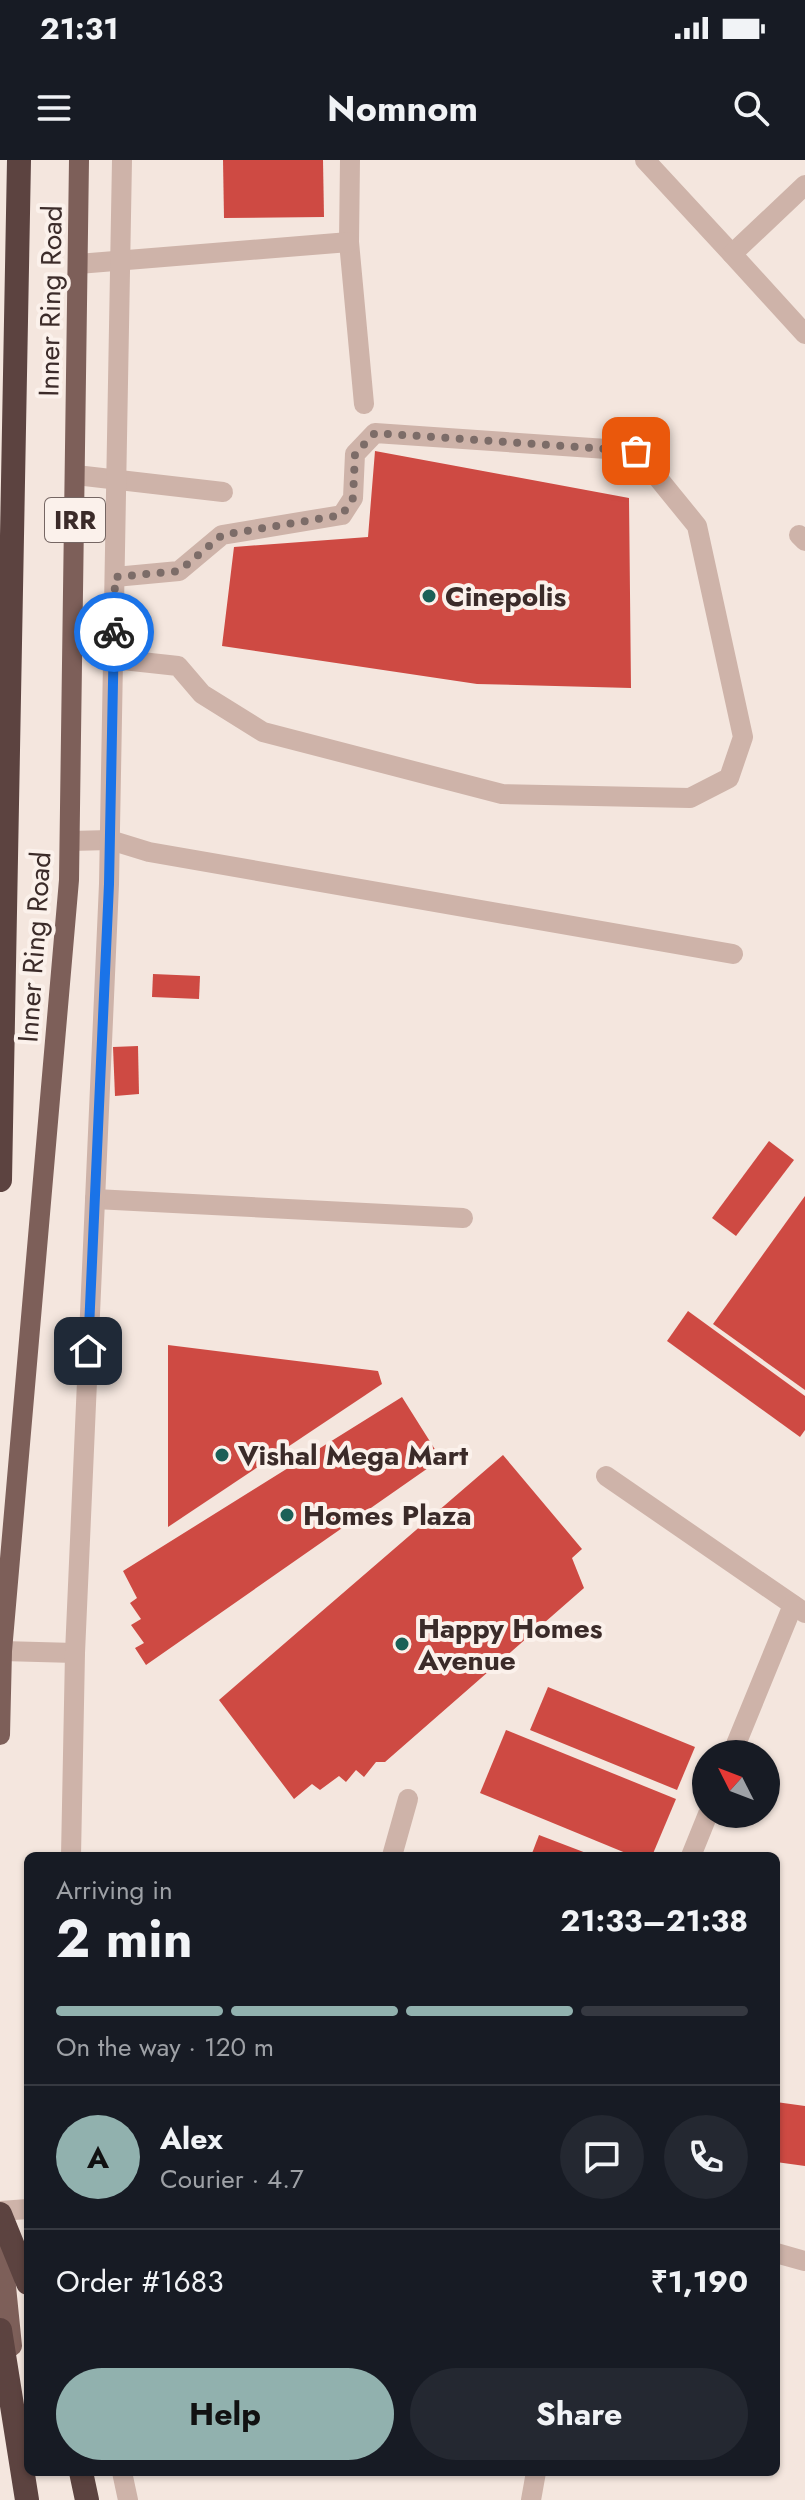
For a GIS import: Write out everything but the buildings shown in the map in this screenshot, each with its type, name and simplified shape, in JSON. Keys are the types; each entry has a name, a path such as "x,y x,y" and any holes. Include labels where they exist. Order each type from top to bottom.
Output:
{"highway":[{"path":"0,1180 19,160"},
{"path":"0,2212 24,2273"},
{"path":"0,2330 27,2500"},
{"path":"82,2476 87,2500"}],"main road":[{"name":"Inner Ring Road","path":"0,1735 2,1651 70,841 79,160"},
{"path":"0,2227 8,2316 24,2422"},
{"path":"33,2476 38,2500"}],"street":[{"path":"71,1852 75,1653 110,840 122,160"},
{"path":"350,160 349,242 364,404"},
{"path":"645,160 805,334"},
{"path":"732,254 805,185"},
{"path":"78,264 121,263 349,242"},
{"path":"114,659 178,666 202,694 263,732 502,794 690,798 729,778 743,737 697,526 636,451 375,433 355,454 353,498 342,515 222,535 179,571 115,577"},
{"path":"76,475 223,492"},
{"path":"70,841 110,840 149,852 733,954"},
{"path":"95,1199 463,1218"},
{"path":"606,1476 799,1609 738,1740"},
{"path":"2,1651 75,1653"},
{"path":"393,1852 408,1799"},
{"path":"693,1852 702,1828"},
{"path":"0,2212 24,2209"},
{"path":"780,2254 805,2261"},
{"path":"123,2476 128,2500"},
{"path":"531,2500 535,2476"}],"way so far":[{"path":"114,632 115,577 179,571 222,535 342,515 353,498 355,454 375,433 636,451"}],"place":[{"name":"Cinepolis","path":"429,596"},
{"name":"Vishal Mega Mart","path":"222,1455"},
{"name":"Homes Plaza","path":"287,1515"},
{"name":"Happy Homes Avenue","path":"402,1644"}],"route":[{"path":"88,1351 109,884 114,632"}]}
